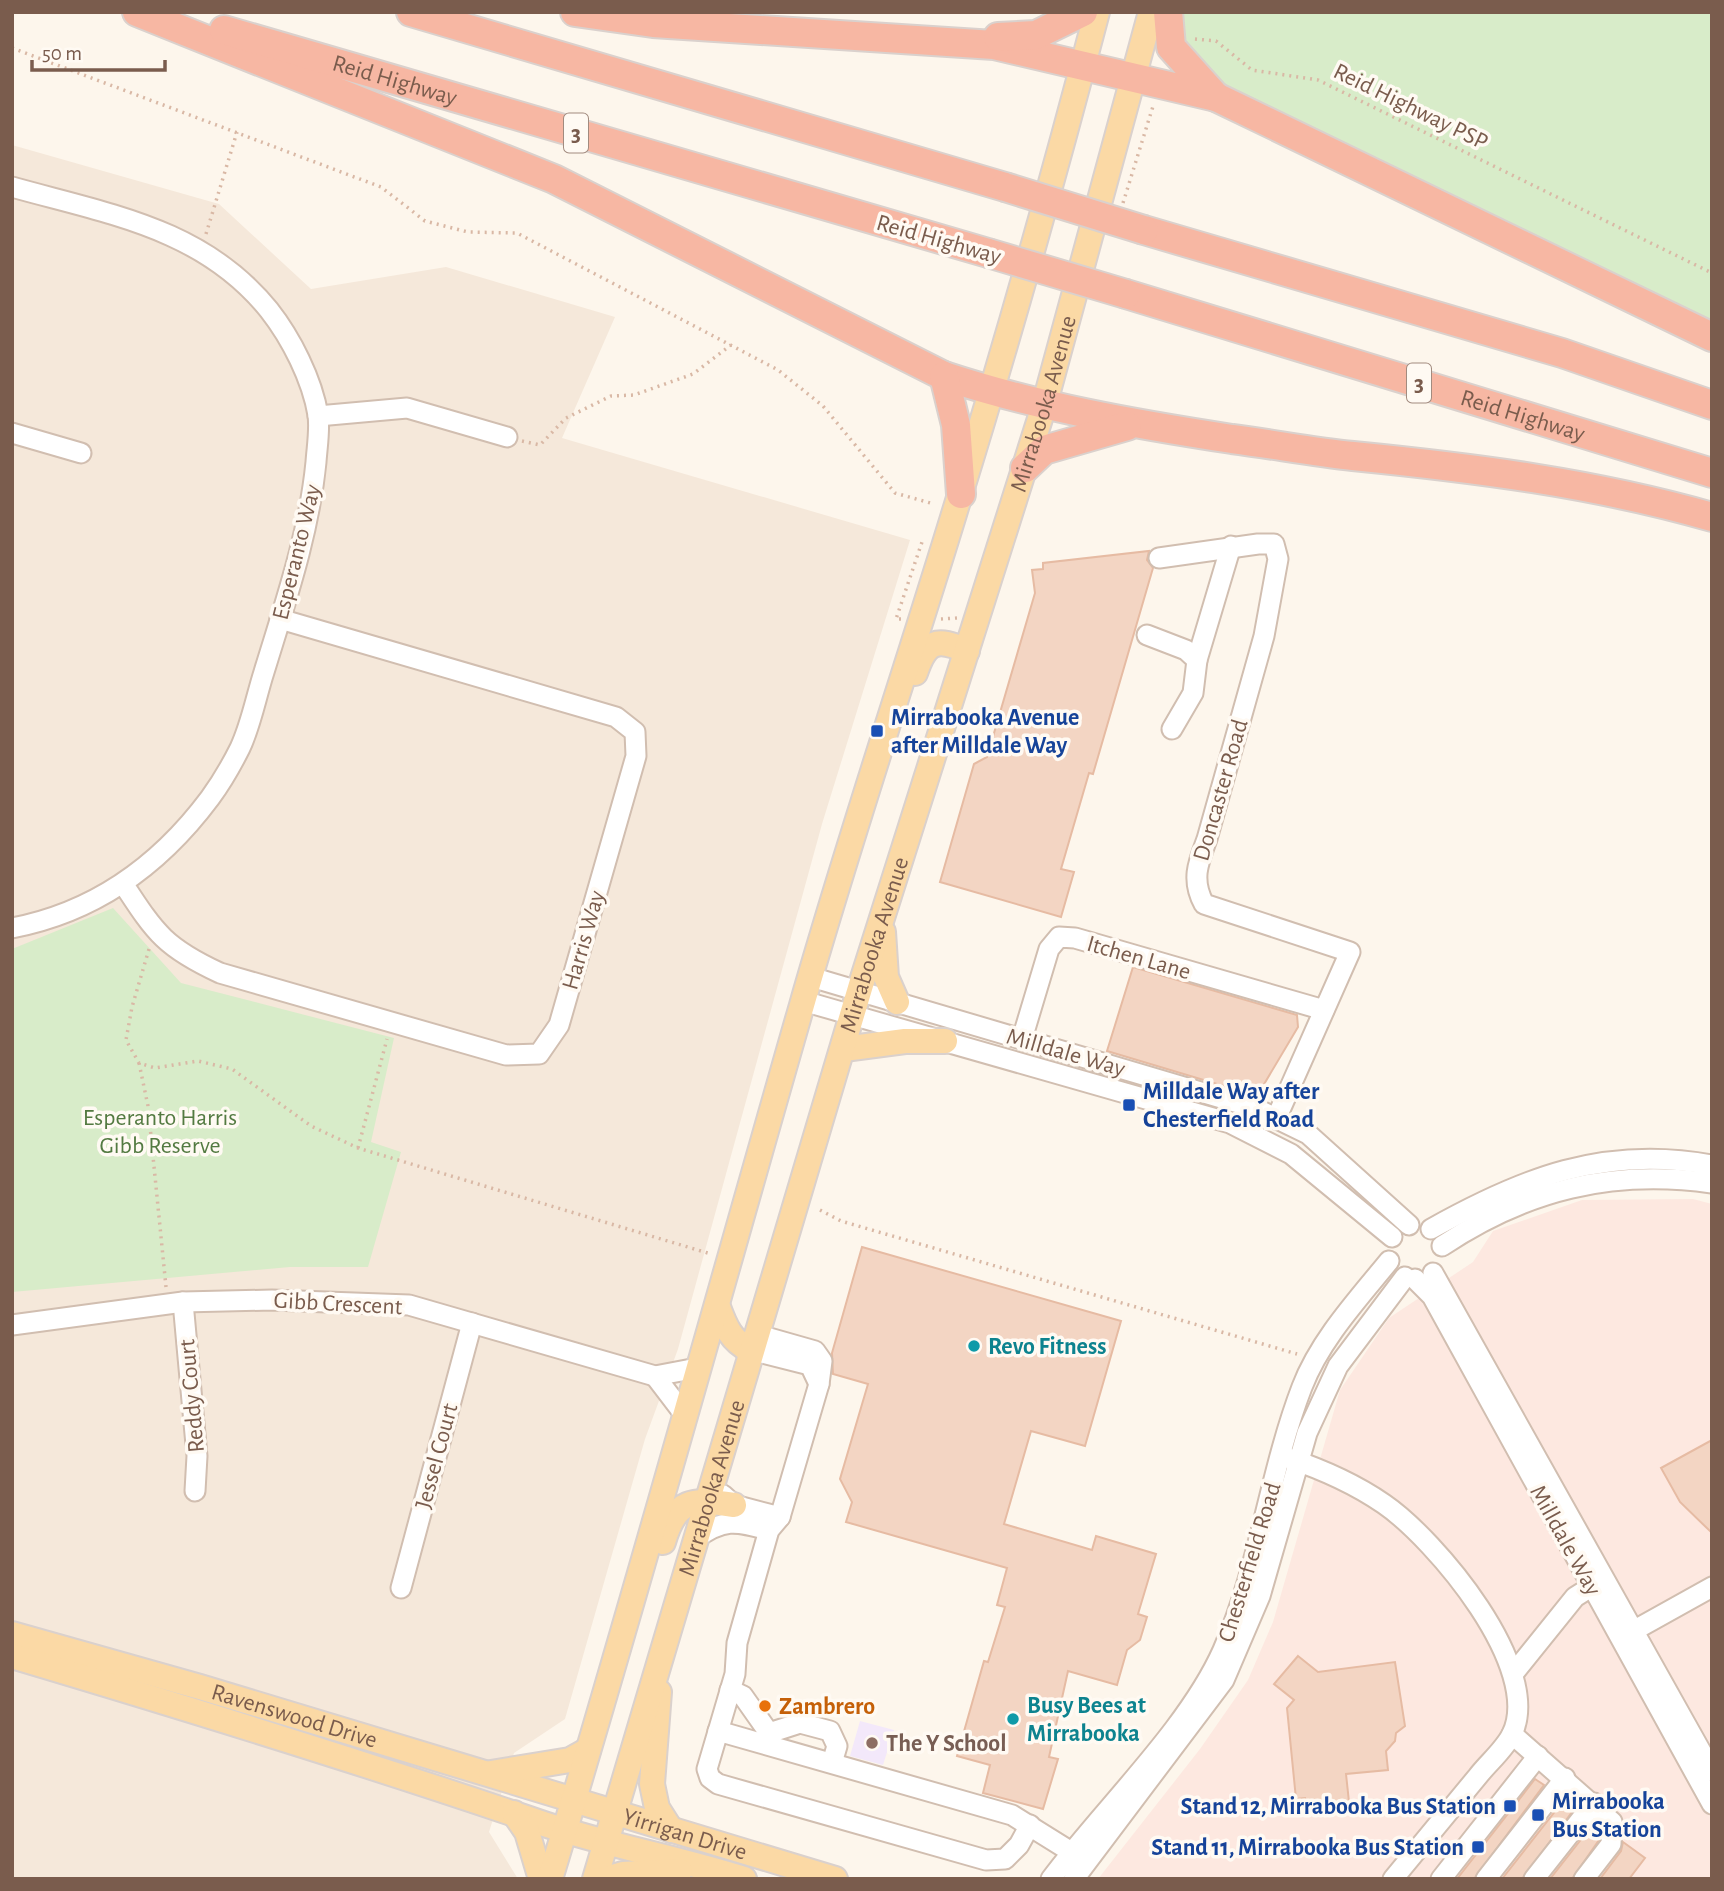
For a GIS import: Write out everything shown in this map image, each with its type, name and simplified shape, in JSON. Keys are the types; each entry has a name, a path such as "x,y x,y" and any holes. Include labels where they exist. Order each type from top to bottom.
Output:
{"highway":[{"path":"137,12 554,179 944,376 991,392 1133,424 1352,456 1487,470 1586,486 1712,517"},
{"name":"Reid Highway","path":"164,12 1126,294 1712,473"},
{"path":"411,12 1562,352 1712,405"},
{"path":"575,12 653,23 993,45 1216,97 1712,337"},
{"path":"950,41 1035,35 1083,12"},
{"path":"1168,12 1171,47 1216,97"},
{"path":"944,376 956,425 949,494"},
{"path":"1025,468 1044,450 1133,424"}],"main road":[{"name":"Mirrabooka Avenue","path":"550,1879 628,1615 696,1368 718,1307 803,1001 922,619 949,494 991,392 1097,12"},
{"name":"Mirrabooka Avenue","path":"595,1879 752,1342 844,1049 859,991 1044,406 1151,12"},
{"path":"880,754 926,648 944,643 967,651"},
{"path":"884,911 886,975 897,1002"},
{"path":"844,1049 905,1041 945,1041"},
{"path":"718,1307 730,1334 739,1344 752,1342"},
{"path":"628,1615 654,1574 672,1515 709,1490 734,1504"},
{"name":"Ravenswood Drive","path":"12,1634 574,1801"},
{"name":"Ravenswood Drive","path":"12,1656 201,1712 565,1830"},
{"path":"660,1657 658,1741 652,1784 657,1808 671,1830"},
{"path":"487,1774 570,1760 589,1750"},
{"name":"Yirrigan Drive","path":"574,1801 835,1879"},
{"path":"514,1813 527,1832 541,1879"},
{"name":"Yirrigan Drive","path":"565,1830 744,1879"},
{"path":"606,1879 623,1874 712,1869"}],"street":[{"name":"Esperanto Way","path":"12,187 158,228 202,249 241,279 270,311 293,349 318,416 312,506 240,747 217,786 178,838 124,886 44,922 12,928"},
{"path":"318,416 407,408 507,437"},
{"path":"12,433 81,453"},
{"name":"Doncaster Road","path":"1158,558 1231,546 1274,544 1278,559 1264,636 1207,839 1196,869 1196,890 1204,904 1350,952 1276,1119"},
{"path":"1172,729 1193,694 1197,660 1231,546"},
{"name":"Harris Way","path":"124,886 154,932 185,957 220,973 506,1055 539,1054 559,1025 636,756 635,732 616,717 280,620"},
{"path":"1147,635 1186,650 1197,660"},
{"name":"Itchen Lane","path":"1022,1039 1049,949 1059,937 1075,938 1324,1010"},
{"name":"Milldale Way","path":"811,976 1255,1108 1308,1134 1409,1225"},
{"name":"Milldale Way","path":"803,1001 1230,1123 1291,1154 1392,1237"},
{"path":"1442,1246 1562,1180 1628,1161 1668,1160 1712,1165"},
{"path":"1431,1229 1442,1246 1439,1265 1417,1276 1389,1261 1388,1244 1392,1237 1409,1225 1431,1229 1484,1199 1530,1179 1663,1177 1712,1183"},
{"name":"Chesterfield Road","path":"1074,1879 1079,1856 1192,1703 1216,1664 1238,1611 1280,1455 1303,1384 1342,1318 1389,1261"},
{"name":"Milldale Way","path":"1417,1276 1598,1582 1712,1804"},
{"name":"Chesterfield Road","path":"1051,1879 1079,1856 1224,1680 1254,1615 1307,1433 1338,1366 1417,1276"},
{"name":"Gibb Crescent","path":"12,1325 175,1302 272,1300 409,1305 655,1376 696,1368"},
{"name":"Reddy Court","path":"175,1302 197,1456 195,1491"},
{"name":"Jessel Court","path":"401,1588 472,1323"},
{"path":"752,1342 815,1351 822,1361 819,1384 737,1643 730,1690 707,1769 710,1778 718,1784 986,1860 1005,1859 1019,1844 1030,1825"},
{"path":"655,1376 684,1414"},
{"path":"1280,1455 1357,1487 1420,1533 1450,1565 1488,1622 1513,1674 1518,1701 1512,1734 1393,1879"},
{"path":"734,1504 774,1524"},
{"path":"695,1539 721,1523 735,1521 774,1524"},
{"path":"1513,1674 1575,1597 1598,1582"},
{"path":"1627,1634 1712,1587"},
{"name":"Milldale Way","path":"1627,1634 1712,1771"},
{"path":"730,1690 743,1696 769,1733 800,1723 830,1731 836,1738 837,1746 832,1763"},
{"path":"718,1731 1012,1815 1079,1856"},
{"path":"1512,1734 1594,1803 1612,1822 1611,1844 1584,1879"},
{"path":"1441,1879 1538,1756"},
{"path":"1486,1879 1565,1778"},
{"path":"1534,1879 1594,1803"}],"path":[{"name":"Reid Highway PSP","path":"1171,47 1206,38 1216,41 1252,70 1318,80 1712,273"},
{"path":"12,48 381,187 425,221 468,232 517,233 778,370 823,406 895,493 934,504 949,494"},
{"path":"202,249 237,132"},
{"path":"507,437 540,445 566,418 611,396 634,396 693,374 731,345"},
{"path":"926,530 896,619 965,618 976,622"},
{"path":"154,932 132,1007 126,1040 139,1063 148,1106 175,1302"},
{"path":"358,1148 392,1023"},
{"path":"139,1063 155,1068 198,1061 232,1069 312,1126 358,1148 712,1254 715,1242"},
{"path":"820,1210 841,1221 1303,1355"}],"shaded area":[{"path":"12,145 219,204 311,289 446,267 615,317 562,438 910,540 822,824 678,1349 645,1439 565,1719 514,1753 489,1832 518,1879 12,1879"},
{"path":"1693,1199 1712,1204 1712,1879 1098,1879 1200,1749 1248,1680 1273,1622 1340,1390 1389,1318 1473,1262 1493,1231 1582,1200"},
{"name":"The Y School","path":"860,1721 894,1730 883,1765 850,1756"}],"green space":[{"path":"1184,12 1712,12 1712,326 1168,66"},
{"name":"Esperanto Harris Gibb Reserve","path":"113,908 181,983 394,1038 371,1142 401,1152 368,1267 290,1267 12,1292 12,949"}],"building":[{"path":"1149,551 1147,560 1153,568 1093,774 1089,773 1061,869 1074,872 1061,917 940,882 974,764 987,757 1035,593 1032,570 1043,569 1043,563"},
{"path":"1133,967 1297,1015 1298,1027 1257,1096 1107,1051"},
{"path":"862,1247 1121,1321 1085,1446 1031,1431 1004,1524 1092,1550 1096,1536 1156,1554 1138,1614 1147,1617 1140,1640 1127,1650 1117,1685 1068,1671 1049,1757 1058,1759 1043,1809 983,1793 990,1765 957,1756 984,1661 988,1662 1005,1607 997,1605 1007,1568 846,1522 852,1502 840,1479 868,1384 833,1374 832,1353"},
{"path":"1712,1440 1712,1533 1680,1502 1661,1468"},
{"path":"1298,1656 1318,1672 1395,1662 1405,1726 1396,1733 1395,1741 1386,1751 1388,1770 1346,1774 1349,1802 1306,1806 1305,1798 1296,1799 1287,1708 1294,1700 1274,1684"},
{"path":"1535,1779 1544,1785 1474,1879 1457,1879"},
{"path":"1564,1800 1575,1808 1522,1879 1502,1879"},
{"path":"1594,1823 1600,1827 1599,1840 1572,1879 1550,1879"},
{"path":"1623,1842 1645,1858 1629,1879 1600,1879 1621,1851"}],"place":[{"name":"Mirrabooka Avenue after Milldale Way","path":"877,731"},
{"name":"Milldale Way after Chesterfield Road","path":"1129,1105"},
{"name":"Revo Fitness","path":"974,1346"},
{"name":"Zambrero","path":"765,1706"},
{"name":"Busy Bees at Mirrabooka","path":"1013,1719"},
{"name":"The Y School","path":"872,1743"},
{"name":"Stand 12, Mirrabooka Bus Station","path":"1510,1806"},
{"name":"Mirrabooka Bus Station","path":"1538,1815"},
{"name":"Stand 11, Mirrabooka Bus Station","path":"1478,1847"}]}
